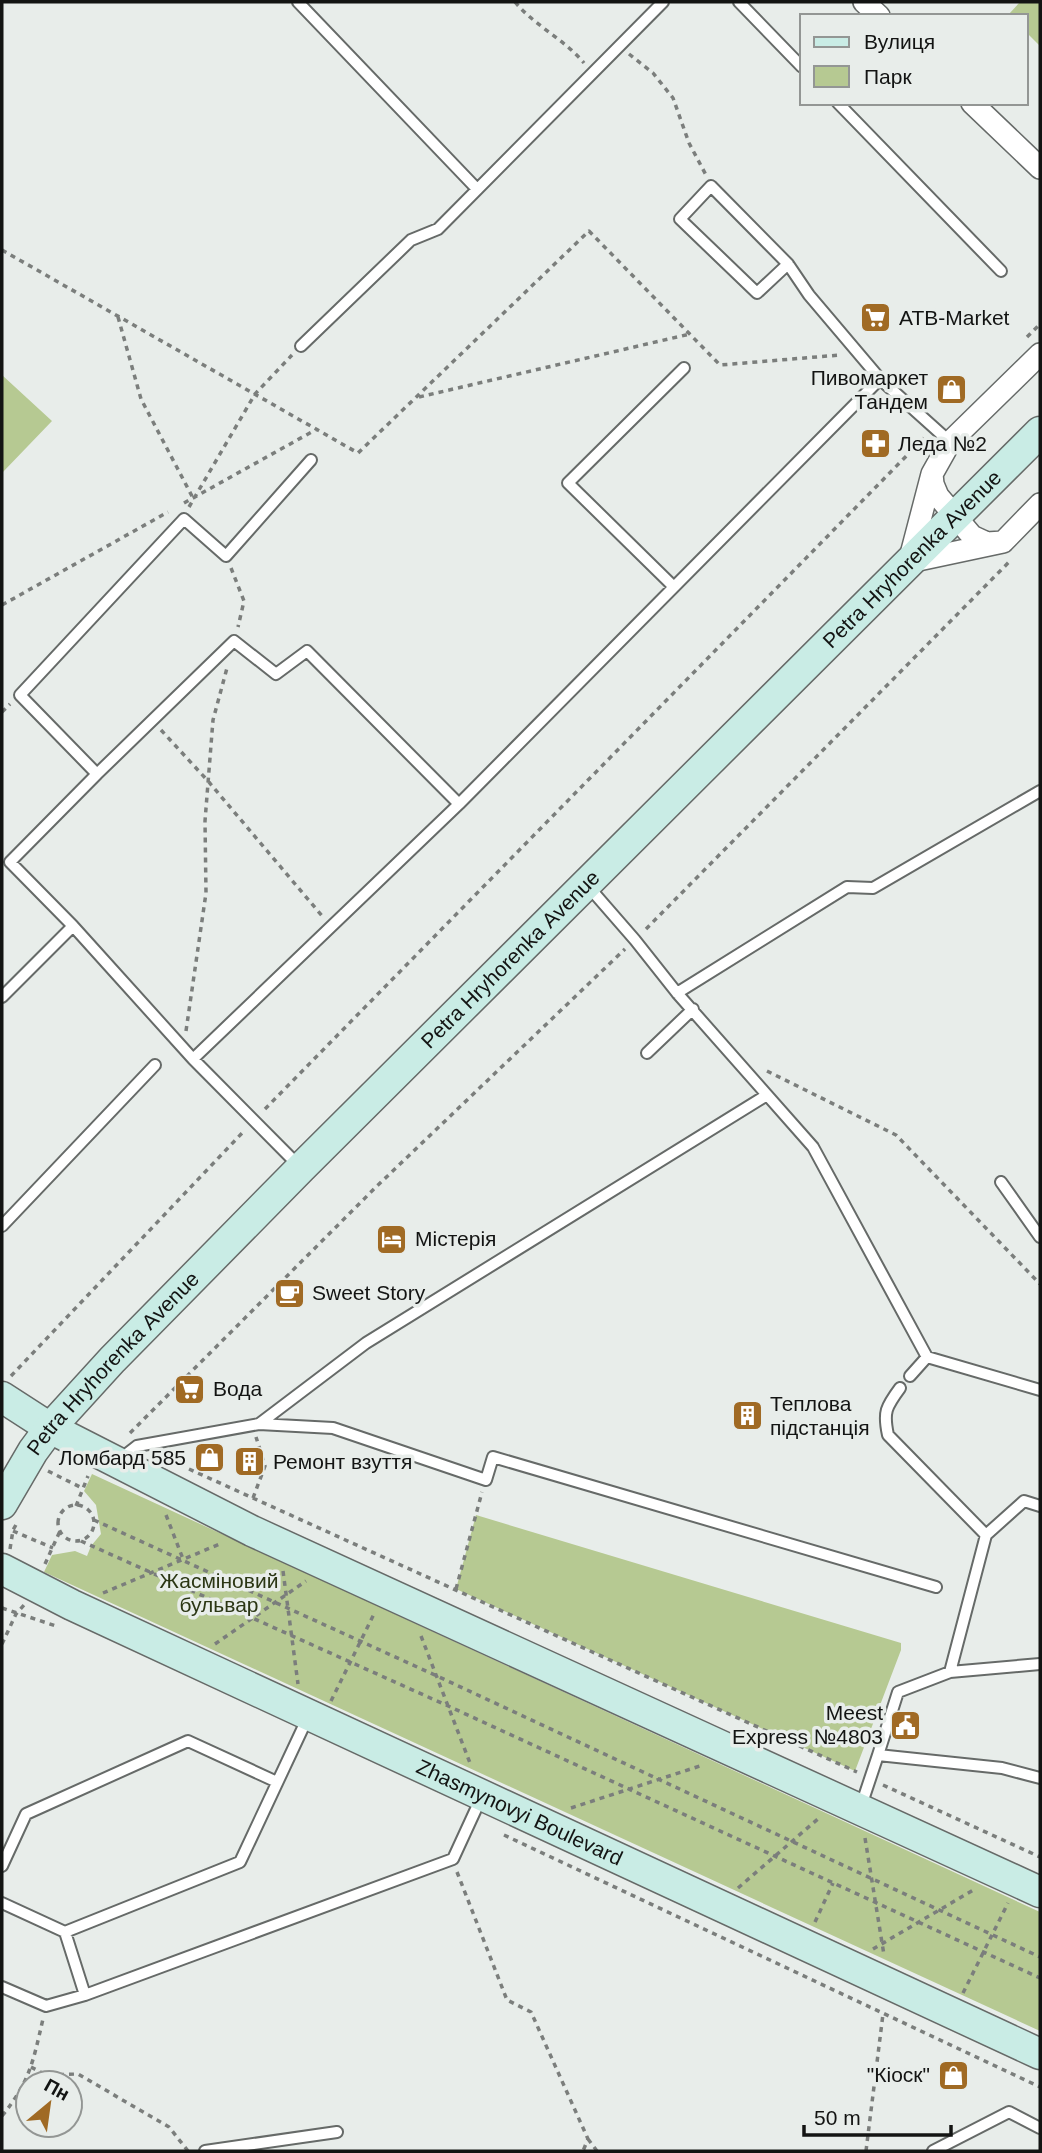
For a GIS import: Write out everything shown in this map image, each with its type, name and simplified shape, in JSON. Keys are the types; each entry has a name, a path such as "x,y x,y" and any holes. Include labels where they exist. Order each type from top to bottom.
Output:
{"street":[{"path":"864,2 877,14"},
{"path":"974,105 1040,168"},
{"path":"1040,354 942,435 909,562 1007,551 1040,504"},
{"name":"Petra Hryhorenka Аvenue","path":"11,1518 33,1451 50,1428 112,1360 249,1227 301,1168 1040,432"},
{"path":"932,474 938,496 972,536 1007,551"},
{"path":"3,1390 50,1428 129,1455 252,1531 1020,1882"},
{"name":"Zhasmynovyi Boulevard","path":"6,1561 72,1605 847,1965 947,2027 1040,2053"}],"lane":[{"path":"298,2 477,189"},
{"path":"301,346 411,240 438,229 663,2"},
{"path":"739,2 800,65"},
{"path":"840,105 1001,271"},
{"path":"788,264 757,292 680,219 711,186 788,264 809,295 881,380 942,435"},
{"path":"674,587 568,483 684,368"},
{"path":"193,1059 459,804 881,380"},
{"path":"97,774 20,695 184,519 226,556 311,460"},
{"path":"301,1168 193,1059 73,926 6,858 234,641 276,674 307,651 459,804"},
{"path":"677,993 847,887 873,888 1040,791"},
{"path":"586,884 677,993 813,1147 927,1357 1040,1390"},
{"path":"2,998 73,926"},
{"path":"647,1053 692,1009"},
{"path":"2,1226 155,1065"},
{"path":"256,1424 366,1343 767,1095"},
{"path":"1001,1182 1040,1237"},
{"path":"910,1376 927,1357"},
{"path":"900,1388 887,1405 884,1418 888,1435 986,1535"},
{"path":"129,1455 256,1424 333,1428 486,1480 493,1457 936,1587"},
{"path":"950,1672 986,1535 1024,1501 1040,1506"},
{"path":"849,1804 870,1778 898,1692 950,1672 1040,1664"},
{"path":"2,1903 65,1932 240,1862 311,1716"},
{"path":"2,1866 26,1814 188,1741 278,1782"},
{"path":"878,1755 1002,1768 1040,1778"},
{"path":"2,1987 46,2006 85,1995 453,1859 482,1794"},
{"path":"65,1932 85,1995"},
{"path":"933,2151 1009,2112 1040,2127"},
{"path":"205,2151 337,2132"}],"path":[{"path":"515,2 541,27 574,51 592,73"},
{"path":"620,46 653,73 673,98 689,143 711,186"},
{"path":"589,232 720,365 859,354"},
{"path":"118,316 141,399 192,498"},
{"path":"1021,343 1040,324"},
{"path":"418,397 690,334"},
{"path":"184,519 192,498 255,394 301,346"},
{"path":"181,505 317,429"},
{"path":"3,1390 254,1120 942,435"},
{"path":"2,606 169,512"},
{"path":"129,1455 124,1439 376,1188 635,940 1007,551"},
{"path":"183,1048 206,894 205,821 213,720 244,601 226,556"},
{"path":"151,720 208,781 331,926"},
{"path":"766,1070 896,1135 1040,1284"},
{"path":"253,1498 265,1466 256,1424"},
{"path":"183,1467 1040,1857"},
{"path":"46,1470 82,1488"},
{"path":"76,1506 88,1476"},
{"path":"447,1620 486,1480"},
{"path":"42,1570 60,1531 61,1514 65,1509 76,1506 88,1510 94,1520 288,1607 1040,1956"},
{"path":"6,1561 11,1518 53,1548"},
{"path":"81,1541 93,1530 94,1520"},
{"path":"60,1531 69,1540 81,1541 153,1572 1040,1978"},
{"path":"2,1608 61,1627 72,1605 252,1531"},
{"path":"281,1544 291,1635 311,1716"},
{"path":"399,1563 396,1597 437,1676 482,1794"},
{"path":"191,1660 328,1566"},
{"path":"311,1716 350,1661 360,1641 396,1597"},
{"path":"2,1644 16,1614 25,1603"},
{"path":"783,1738 499,1832 817,1983 947,2027 1040,2087"},
{"path":"695,1925 775,1856 849,1804"},
{"path":"947,2027 1033,1854"},
{"path":"817,1983 941,1910 1020,1882 1033,1854"},
{"path":"456,1868 507,2000 531,2012 588,2139 597,2151"},
{"path":"2,2116 18,2097 31,2067 46,2006"},
{"path":"31,2067 46,2075 78,2074 169,2127 188,2151"},
{"path":"583,2151 588,2139"}],"green space":[{"path":"1020,2 1040,2 1040,46 1028,34 1028,14 1009,14"},
{"path":"2,375 52,421 2,473"},
{"name":"Жасміновий бульвар","path":"92,1474 1040,1912 1040,2031 44,1572 52,1555 75,1551 87,1556 101,1534 96,1505 84,1491"},
{"path":"476,1515 901,1643 901,1650 855,1771 456,1589"}],"place":[{"name":"ATB-Market","path":"876,318"},
{"name":"Пивомаркет Тандем","path":"951,390"},
{"name":"Леда №2","path":"875,444"},
{"name":"Містерія","path":"392,1239"},
{"name":"Sweet Story","path":"289,1293"},
{"name":"Вода","path":"190,1389"},
{"name":"Теплова підстанція","path":"747,1416"},
{"name":"Ломбард 585","path":"209,1458"},
{"name":"Ремонт взуття","path":"250,1462"},
{"name":"Meest Express №4803","path":"906,1725"},
{"name":"\"Кіоск\"","path":"953,2075"}]}
